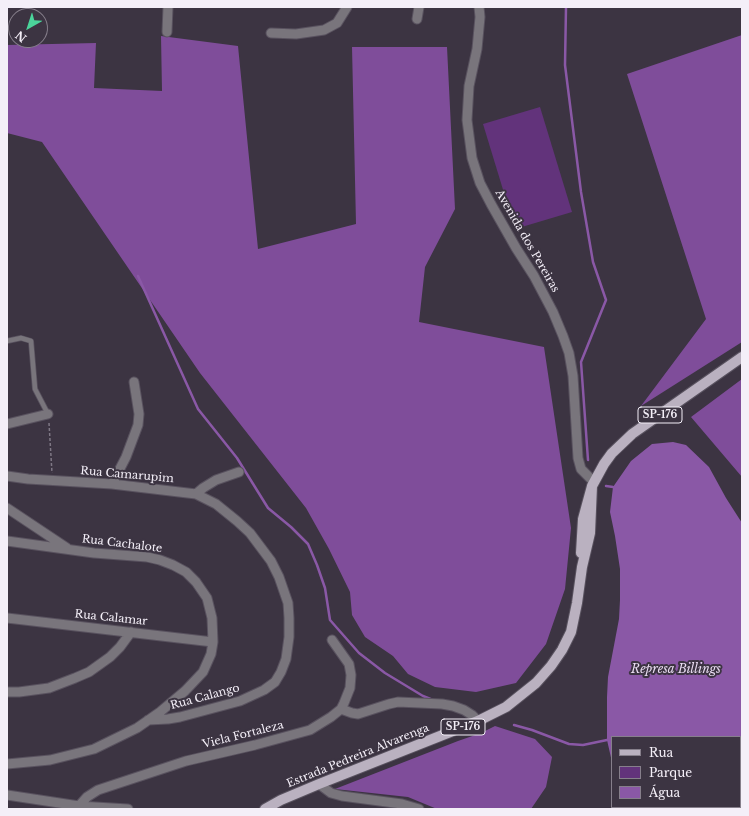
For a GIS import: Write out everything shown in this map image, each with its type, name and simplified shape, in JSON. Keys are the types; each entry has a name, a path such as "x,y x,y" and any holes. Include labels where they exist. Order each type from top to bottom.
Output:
{"main road":[{"name":"SP-176","path":"593,483 612,453 628,438 742,357"},
{"name":"Estrada Pedreira Alvarenga","path":"265,809 319,784 478,721 506,707 541,677 562,650 571,632 578,603 582,567 590,533 593,483"}],"street":[{"path":"167,32 168,7"},
{"path":"271,33 296,34 324,30 337,23 347,7"},
{"path":"417,19 419,7"},
{"name":"Avenida dos Pereiras","path":"478,7 480,17 477,49 469,86 467,120 472,158 480,183 490,204 534,276 553,312 563,336 569,353 573,376 578,458 581,469 593,483"},
{"path":"112,484 126,456 138,425 139,414 134,382"},
{"path":"7,424 48,414"},
{"path":"196,494 202,488 216,480 239,472"},
{"name":"Rua Camarupim","path":"7,476 53,481 112,484 196,494"},
{"name":"Rua Calango","path":"148,720 168,719 193,714 240,701 264,690 275,682 286,659 289,637 288,603 279,577 271,561 255,539 237,521 216,504 196,494"},
{"path":"7,508 68,549"},
{"name":"Rua Cachalote","path":"7,542 94,553 147,557 173,565 186,572 196,582 207,598 212,618 213,642 211,654 203,672 185,691 160,712 137,728 94,748 50,760 7,764"},
{"name":"Rua Calamar","path":"7,618 213,642"},
{"path":"7,692 49,688 89,672 110,657 132,632"},
{"path":"332,640 349,664 351,675 350,688 341,709 358,714 398,702 442,704 464,710 478,721"},
{"name":"Viela Fortaleza","path":"78,806 87,797 98,790 186,761 255,745 310,730 341,709"},
{"path":"319,784 336,795 402,804 418,809"},
{"path":"7,795 78,806 128,809"}],"lane":[{"path":"7,341 20,338 31,341 35,389 48,414"}],"path":[{"path":"48,414 53,481"}],"green space":[{"path":"540,107 572,212 515,229 483,124"}],"shaded area":[{"path":"742,35 742,342 641,406 706,319 627,74"},
{"path":"161,36 238,46 258,249 356,224 352,47 447,47 455,209 425,267 419,322 544,347 571,528 565,589 546,644 516,683 476,692 435,687 408,674 393,656 365,637 352,615 350,592 329,549 306,508 200,373 42,142 7,133 7,45 8,48 48,48 48,44 96,43 94,88 162,91"},
{"path":"742,379 742,477 691,417"},
{"path":"495,726 535,739 552,757 546,787 531,809 437,809 408,797 335,789 481,733"}],"water":[{"name":"Represa Billings","path":"673,442 686,445 709,467 742,523 742,809 622,808 741,808 741,736 611,736 611,758 607,740 608,677 619,619 620,600 620,569 610,512 613,487 631,461 652,444"}],"waterway":[{"path":"566,7 565,65 581,192 593,262 606,300 581,362 588,460"},
{"path":"138,276 198,409 237,458 268,508 291,527 308,544 325,588 330,620 359,653 385,673 423,696 433,700"},
{"path":"606,486 613,487"},
{"path":"514,725 569,744 583,745 607,740"}]}
